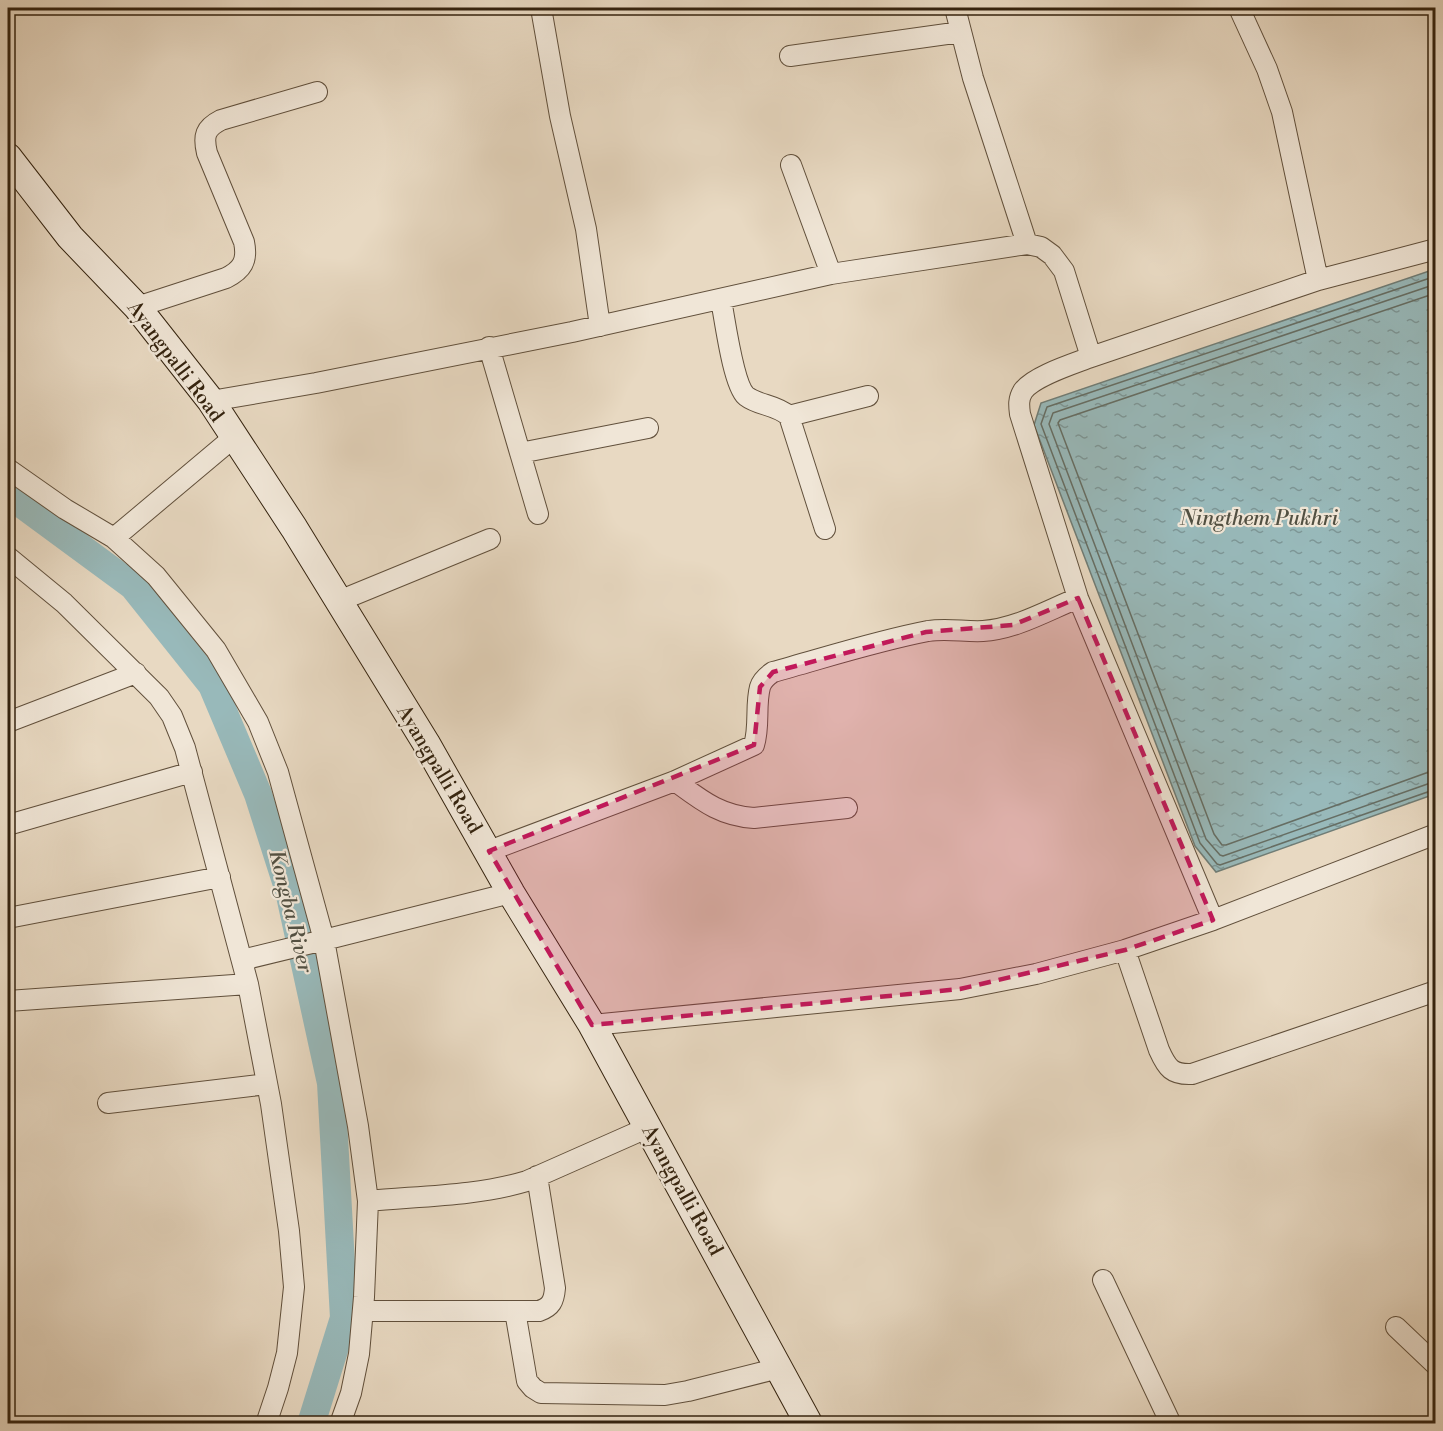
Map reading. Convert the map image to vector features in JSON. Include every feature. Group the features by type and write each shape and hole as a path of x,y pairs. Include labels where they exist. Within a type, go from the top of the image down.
{"street":[{"path":"541,8 560,116 586,229 600,326"},
{"path":"955,8 973,78 1027,244"},
{"path":"1239,8 1267,69 1282,112 1318,280"},
{"path":"790,56 961,32"},
{"path":"136,307 226,278 238,272 244,264 246,253 244,242 204,141 205,133 210,126 221,120 317,92"},
{"name":"Ayangpalli Road","path":"8,157 70,237 136,307 211,401 233,438 294,528 592,1025 809,1424"},
{"path":"791,165 831,274"},
{"path":"211,401 316,383 600,326 831,274 1027,244 1041,247 1052,255 1064,271 1091,357"},
{"path":"1213,920 1078,598 1018,403 1024,390 1037,380 1091,357 1318,280 1436,249"},
{"path":"721,300 737,381 742,391 751,399 780,408 789,416 825,529"},
{"path":"489,347 538,514"},
{"path":"789,416 868,396"},
{"path":"520,453 648,428"},
{"path":"114,538 233,438"},
{"path":"8,469 65,509 114,538 156,576 199,627 222,659 258,722 278,772 358,1126 368,1201 363,1311 356,1378 340,1424"},
{"path":"339,602 490,539"},
{"path":"8,557 64,603 159,697 172,716 185,748 220,877 250,958 248,984 267,1084 289,1231 294,1287 287,1353 266,1424"},
{"path":"489,851 675,781 754,745 757,736 760,687 764,679 773,672 879,642 941,629 982,631 1012,625 1078,598"},
{"path":"8,722 136,673"},
{"path":"8,825 192,772"},
{"path":"675,781 707,804 738,818 846,808"},
{"path":"592,1025 960,989 1036,974 1125,950 1213,920 1436,834"},
{"path":"8,918 220,877"},
{"path":"250,958 512,893"},
{"path":"1125,950 1164,1063 1177,1073 1192,1074 1436,991"},
{"path":"8,1001 248,984"},
{"path":"108,1103 267,1084"},
{"path":"368,1201 511,1186 649,1128"},
{"path":"363,1311 538,1311 548,1308 555,1296 555,1288 537,1176"},
{"path":"1103,1280 1172,1424"},
{"path":"516,1311 528,1381 532,1388 541,1393 665,1395 779,1368"},
{"path":"1396,1327 1436,1365"}],"highlighted area":[{"path":"1078,598 1213,920 1125,950 960,989 592,1025 489,851 754,745 760,687 773,672 926,632 1013,625"}],"water":[{"name":"Ningthem Pukhri","path":"1435,269 1435,794 1216,872 1195,846 1034,425 1041,403"}],"waterway":[{"name":"Kongba River","path":"8,494 133,586 212,685 258,794 289,891 331,1083 344,1318 311,1424"}]}
